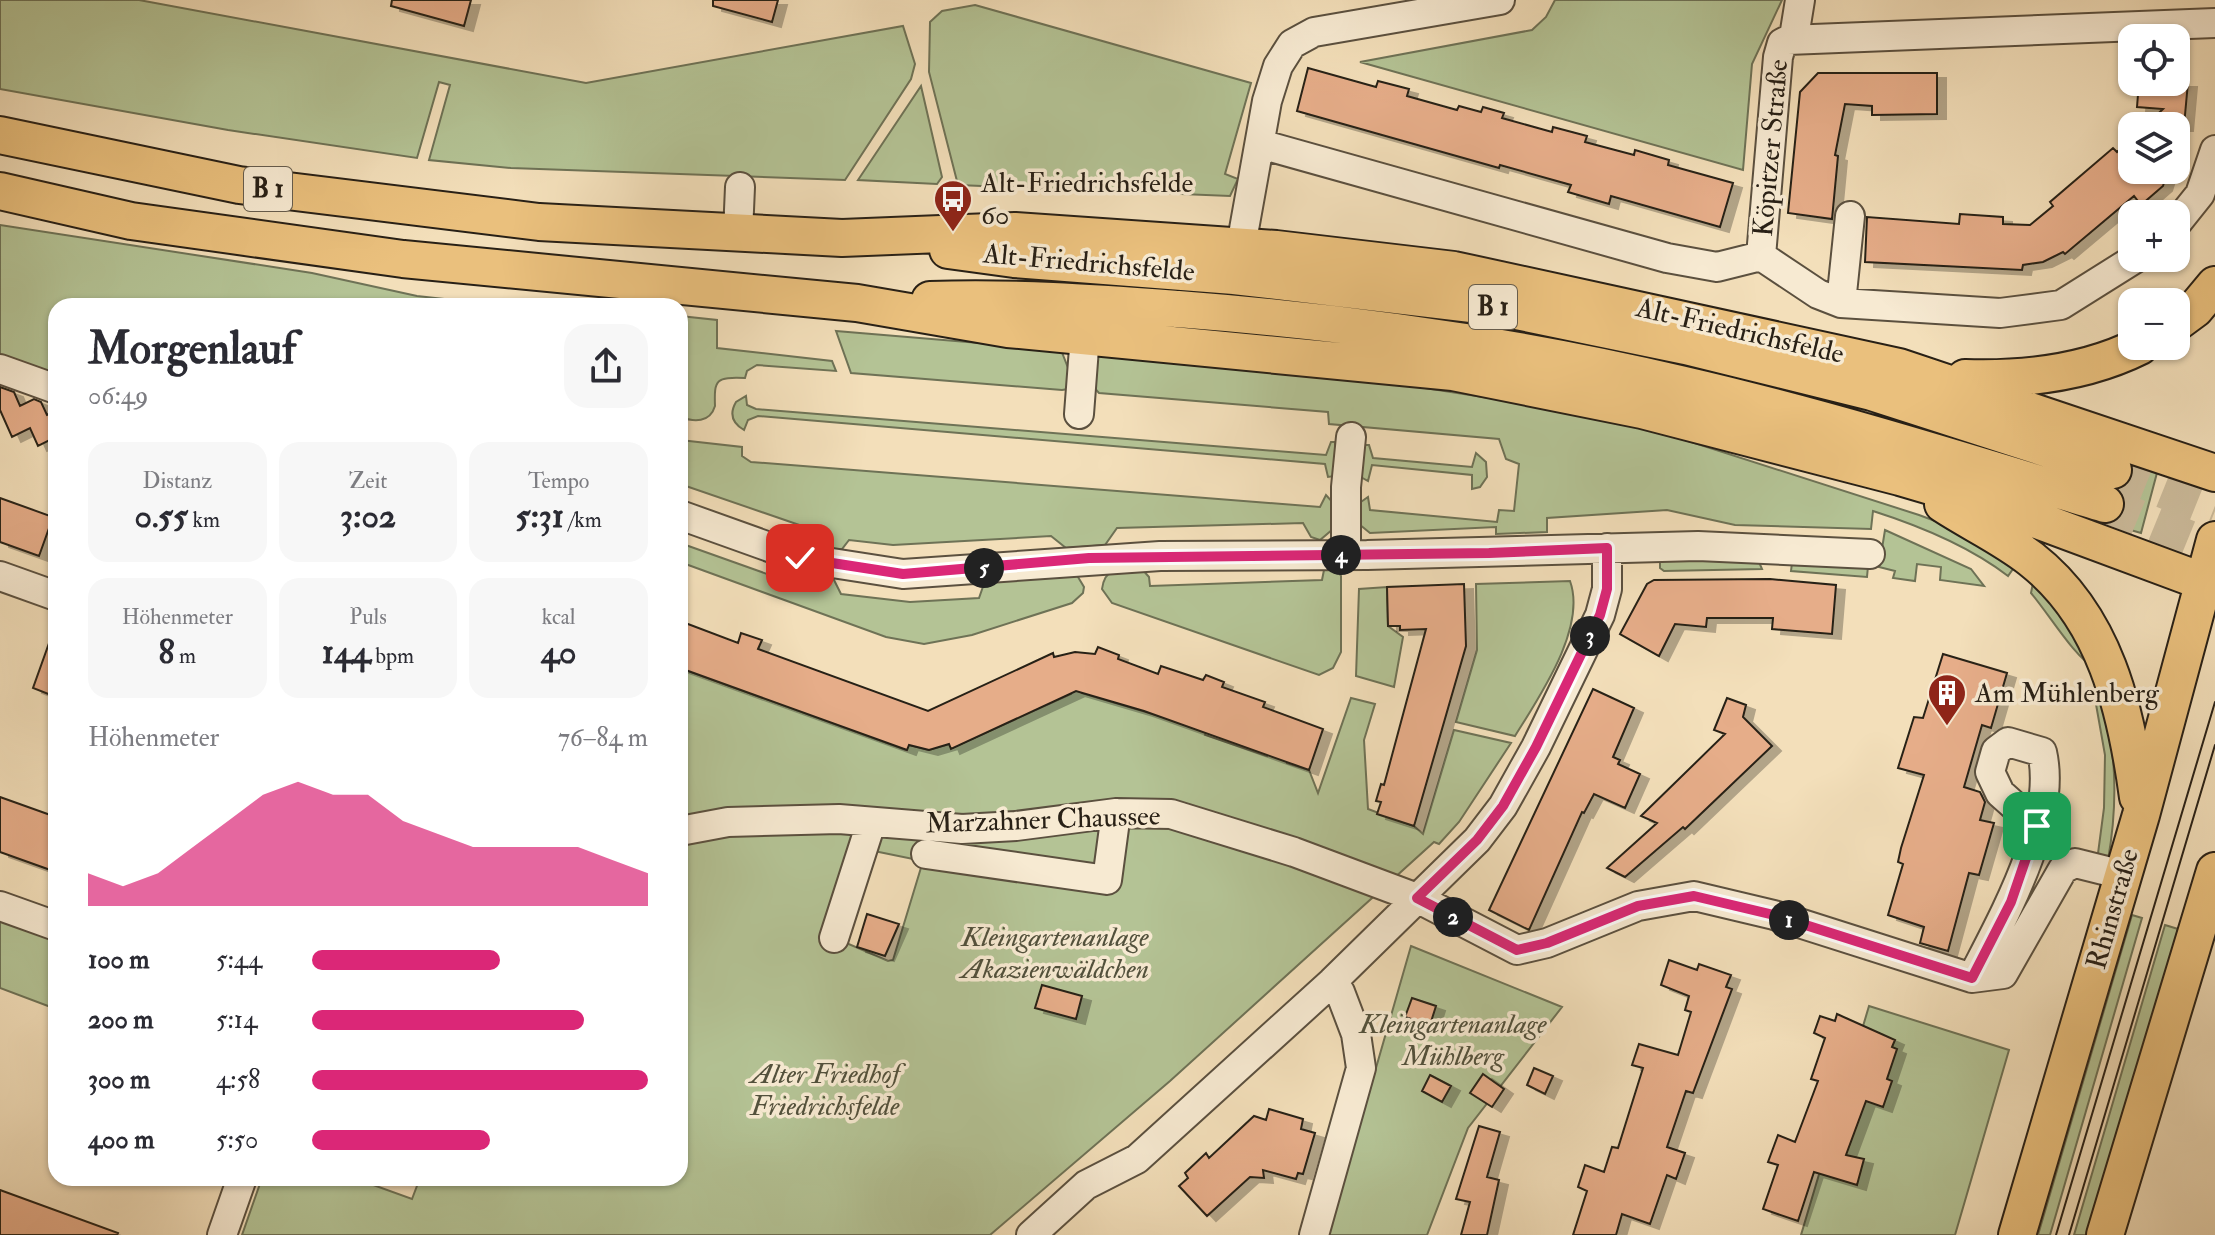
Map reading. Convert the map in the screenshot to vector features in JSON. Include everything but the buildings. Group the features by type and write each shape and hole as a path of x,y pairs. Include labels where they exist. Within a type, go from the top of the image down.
{"main road":[{"name":"B 1","path":"0,135 239,185 401,208 539,222 856,238"},
{"name":"B 1","path":"0,191 131,221 403,259 857,303"},
{"path":"0,214 131,221"},
{"name":"Alt-Friedrichsfelde","path":"856,238 1015,231 1241,246 1469,273 1808,345 1931,377 2215,473"},
{"name":"Alt-Friedrichsfelde","path":"856,238 1014,259 1234,276 1497,307 1686,346 1872,392 2109,487 1679,383 1474,343 1309,321 1014,297 857,303"},
{"path":"2190,309 2215,285"},
{"path":"857,303 1008,329 1453,372 1642,410 1900,477 2002,507 2211,581"},
{"path":"1931,377 2026,377 2071,371 2118,357"},
{"path":"1900,477 2033,561 2080,614 2111,667 2122,703 2141,815"},
{"name":"Rhinstraße","path":"2017,1235 2211,581 2215,540"},
{"path":"2105,1235 2212,886"}],"street":[{"path":"1241,246 1278,66 1292,44 1305,35 1500,0"},
{"path":"1794,37 1800,0"},
{"name":"Köpitzer Straße","path":"1761,256 1778,57 1782,43 1794,37 2215,23"},
{"name":"Alt-Friedrichsfelde","path":"1260,144 1667,258 1717,267 1761,256 1818,294 1841,303 1936,311 2032,311 2061,305 2118,269"},
{"path":"2190,207 2200,194 2215,150"},
{"path":"738,233 740,187"},
{"path":"1841,303 1850,216"},
{"path":"1079,414 1085,335"},
{"path":"0,369 48,386"},
{"path":"1346,555 1346,487 1351,437"},
{"path":"688,518 800,558 903,574 1089,558 1698,546 1870,554"},
{"path":"1031,1235 1086,1185 1137,1159 1332,982 1477,840 1503,806 1536,747 1600,615 1607,589 1607,548"},
{"path":"0,576 48,593"},
{"path":"926,854 1107,880 1116,813"},
{"name":"Marzahner Chaussee","path":"688,830 728,822 839,819 962,829 1016,826 1116,813 1171,814 1206,823 1417,898"},
{"path":"834,938 871,823"},
{"path":"1972,978 2011,902 2037,826"},
{"path":"1417,898 1517,950 1547,943 1638,906 1694,896 1774,915 1972,978 2003,974 2063,869 2075,863 2123,875"},
{"path":"0,906 48,923"},
{"path":"1314,1235 1361,1068 1356,1034 1340,992 1332,982"},
{"path":"222,1235 239,1186"}],"green space":[{"path":"0,0 139,0 586,83 903,26 915,64 911,79 845,180 511,168 429,160 450,85 439,82 417,158 228,130 0,89"},
{"path":"1555,0 1782,0 1752,64 1743,170 1360,62 1532,30 1546,17"},
{"path":"975,5 1251,83 1225,174 1238,179 1230,196 958,185 929,72 930,22 942,11"},
{"path":"921,86 942,177 937,184 858,180"},
{"path":"0,225 312,273 435,298 48,298 48,376 0,359"},
{"path":"688,317 717,320 717,348 832,361 836,371 757,365 747,371 745,378 722,379 716,385 713,412 705,418 688,419"},
{"path":"836,331 1061,350 1072,378 1068,389 1062,390 851,373"},
{"path":"1100,352 1316,371 1592,414 1657,431 1919,515 1946,525 2015,566 2008,576 1944,538 1873,511 1871,529 1735,525 1667,510 1547,518 1547,532 1496,534 1496,527 1370,533 1354,520 1358,504 1368,497 1370,510 1497,522 1499,510 1514,511 1519,464 1506,459 1499,439 1329,424 1328,412 1099,393 1090,383 1095,357"},
{"path":"746,396 747,405 756,409 1326,455 1331,442 1335,442 1335,476 1328,477 1325,464 758,416 748,420 744,430 734,421 732,414 736,402"},
{"path":"688,441 742,447 742,456 751,462 1320,507 1326,495 1336,506 1333,529 1320,540 1311,537 1303,523 1117,528 1105,545 1066,548 1051,536 893,545 849,540 842,549 832,551 812,542 811,529 688,487"},
{"path":"1369,445 1373,458 1472,467 1476,453 1486,462 1487,477 1480,487 1472,489 1472,475 1372,465 1368,481 1359,476 1362,447"},
{"path":"2118,452 2158,469 2141,533 2099,521 2117,505 2126,490 2126,474"},
{"path":"1885,530 1971,569 1984,586 1940,580 1941,567 1917,564 1915,581 1893,578 1895,571 1879,567"},
{"path":"688,546 798,585 808,587 816,573 831,574 841,594 910,602 979,598 985,581 1075,572 1084,587 1083,593 1072,603 972,635 924,644 886,637 688,565"},
{"path":"1660,559 1759,562 1762,569 1664,571 1660,568"},
{"path":"1792,563 1868,566 1867,577 1791,571"},
{"path":"1325,565 1337,569 1341,576 1341,652 1333,668 1319,675 1112,603 1102,589 1107,576 1121,569 1142,569 1149,577 1150,586 1322,580"},
{"path":"1570,581 1574,600 1566,640 1558,662 1515,736 1456,722 1477,650 1476,584"},
{"path":"2033,583 2060,611 2095,668 2071,645 2031,593"},
{"path":"1387,587 1388,626 1403,637 1394,687 1356,676 1359,589"},
{"path":"688,671 906,750 909,745 929,750 949,744 952,748 1071,694 1070,690 1076,687 1082,693 1207,730 1205,735 1267,756 1269,752 1288,758 1287,763 1309,770 1318,793 1351,698 1375,704 1364,740 1368,809 1414,826 1423,834 1454,730 1511,743 1459,822 1439,844 1434,842 1170,1081 990,1235 242,1235 259,1186 376,1186 412,1199 417,1186 688,1186","holes":["874,851 923,861 893,960 888,961 830,936"]},
{"path":"2102,689 2113,754 2114,816 2108,860 2097,861 2104,808 2105,755 2094,693"},
{"path":"2132,915 2142,918 2050,1235 2038,1235"},
{"path":"0,917 48,934 48,1006 0,988"},
{"path":"2165,925 2178,929 2093,1235 2074,1235"},
{"name":"Kleingartenanlage Mühlberg","path":"1411,946 1562,1007 1468,1128 1427,1235 1328,1235"},
{"path":"1869,1006 2009,1050 1955,1235 1801,1235"}],"tunnel":[{"path":"2113,470 2215,511"},
{"path":"2105,504 2215,549"}],"tram line":[{"path":"2056,1235 2215,702"},
{"path":"2069,1235 2215,745"}],"place":[{"name":"Alt-Friedrichsfelde 60","path":"953,233"},
{"name":"Am Mühlenberg","path":"1947,727"}],"route":[{"path":"800,558 903,574 1089,558 1489,553 1607,548 1607,589 1600,615 1536,747 1503,806 1477,840 1417,898 1517,950 1529,950 1638,906 1694,896 1774,915 1972,978 2011,902 2037,826"}],"park label":[{"name":"Kleingartenanlage Akazienwäldchen","path":"1055,953"},
{"name":"Alter Friedhof Friedrichsfelde","path":"825,1090"}]}
